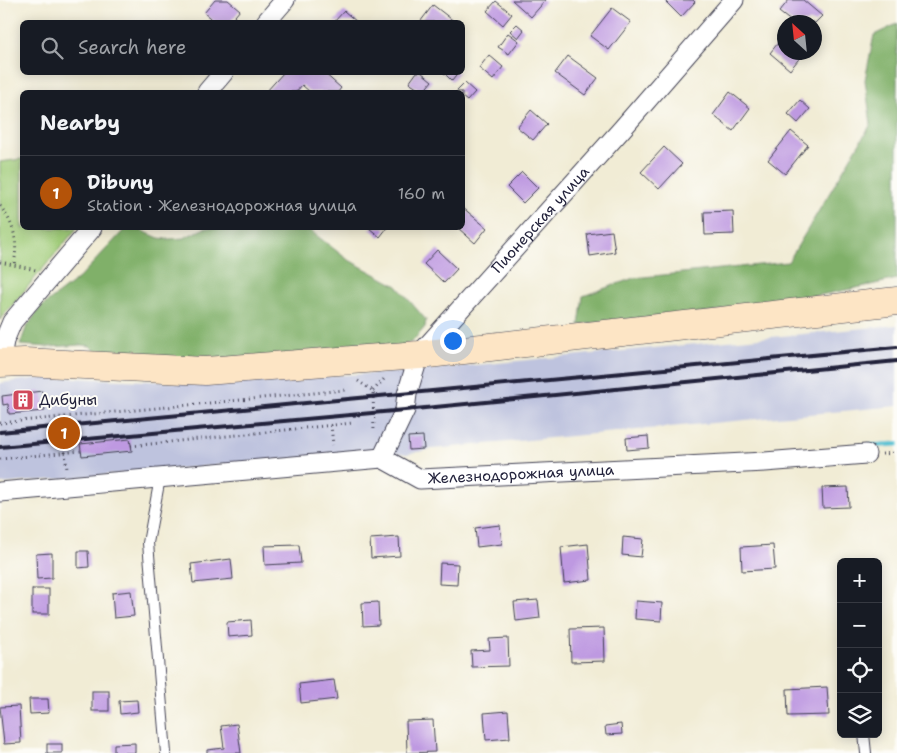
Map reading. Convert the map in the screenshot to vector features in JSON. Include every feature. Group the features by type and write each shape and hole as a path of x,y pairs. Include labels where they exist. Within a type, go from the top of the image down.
{"street":[{"path":"268,20 285,0"},
{"name":"Пионерская улица","path":"382,458 406,410 407,394 419,355 622,129 734,0"},
{"path":"209,90 221,75"},
{"path":"90,230 12,322 4,340 0,363 24,362 204,371 419,355 897,301"},
{"name":"Железнодорожная улица","path":"382,458 420,479 868,457"},
{"path":"0,492 382,458"}],"lane":[{"path":"160,478 148,543 166,753"},
{"path":"864,738 866,753"}],"path":[{"path":"0,206 9,218 16,233 17,249 14,265"},
{"path":"0,262 53,274"},
{"path":"351,377 373,391 374,436"},
{"path":"0,423 345,390"},
{"path":"131,446 353,423"},
{"path":"331,426 333,448 342,447"},
{"path":"0,459 81,451"},
{"path":"65,452 67,474"}],"shaded area":[{"path":"897,325 897,406 432,449 408,454 372,452 0,484 0,383 48,377 197,383 403,372"}],"green space":[{"path":"897,24 897,279 824,294 750,306 701,313 579,325 583,296 634,278 788,262 871,124 865,80 874,35"},
{"path":"20,159 20,230 75,230 0,320 0,162"},
{"path":"124,230 140,230 159,238 168,239 183,238 201,230 310,230 347,259 397,286 426,320 425,327 413,341 391,353 298,362 101,357 90,346 49,347 20,345 26,328 40,308 79,278"}],"building":[{"path":"215,0 228,0 240,10 232,20 213,20 204,13"},
{"path":"512,0 546,0 531,17"},
{"path":"664,0 693,0 695,2 681,17"},
{"path":"789,0 803,0 821,15 783,15 779,12"},
{"path":"496,1 512,14 503,25 487,11"},
{"path":"433,5 452,20 422,20"},
{"path":"612,8 631,22 609,50 590,36"},
{"path":"344,11 355,20 336,20"},
{"path":"517,24 524,30 518,38 510,31"},
{"path":"508,33 519,41 509,54 498,47"},
{"path":"777,44 777,59 770,53"},
{"path":"489,55 503,67 493,80 479,68"},
{"path":"568,56 598,78 585,95 555,73"},
{"path":"778,60 798,60 790,70"},
{"path":"281,75 326,75 341,88 340,90 308,90 302,85 298,90 268,90"},
{"path":"415,75 425,75 432,81 425,90 420,90 409,83"},
{"path":"446,75 457,75 452,81"},
{"path":"465,83 475,92 467,101 465,99 465,90 458,90"},
{"path":"730,92 750,108 733,131 713,115"},
{"path":"800,100 810,109 798,123 788,114"},
{"path":"531,110 547,124 533,140 517,127"},
{"path":"791,131 808,145 785,174 768,160"},
{"path":"664,147 682,164 659,189 641,172"},
{"path":"522,172 538,188 523,203 507,187"},
{"path":"465,210 487,228 475,243 460,230 465,230"},
{"path":"733,211 734,234 705,235 704,212"},
{"path":"371,230 385,230 380,237"},
{"path":"612,231 615,252 590,256 587,234"},
{"path":"437,250 457,269 444,283 424,264"},
{"name":"Дибуны","path":"42,391 45,411 9,414 8,404 3,405 2,396"},
{"path":"423,436 424,449 409,450 408,437"},
{"path":"648,436 649,448 627,450 626,438"},
{"path":"130,439 132,451 82,456 80,444"},
{"path":"848,487 849,507 823,508 822,488"},
{"path":"500,525 502,544 477,547 475,528"},
{"path":"399,537 400,556 371,558 370,539"},
{"path":"623,537 643,539 641,557 622,555"},
{"path":"588,544 591,580 564,583 561,547"},
{"path":"299,545 301,563 265,565 264,546"},
{"path":"773,545 775,569 742,571 741,547"},
{"path":"78,551 88,551 89,567 78,568"},
{"path":"52,553 52,578 37,579 36,554"},
{"path":"231,559 233,579 193,583 191,564"},
{"path":"440,563 458,564 457,585 439,584"},
{"path":"32,589 49,589 49,614 32,614"},
{"path":"131,591 134,616 114,618 112,593"},
{"path":"538,600 540,618 516,621 514,602"},
{"path":"636,601 662,603 661,621 635,619"},
{"path":"378,602 379,625 363,626 362,603"},
{"path":"251,620 252,635 228,637 227,622"},
{"path":"604,628 605,661 571,662 570,629"},
{"path":"508,638 509,666 472,667 471,651 490,650 489,639"},
{"path":"334,680 337,699 301,703 299,684"},
{"path":"827,687 829,715 788,716 787,689"},
{"path":"92,691 109,691 109,711 92,711"},
{"path":"29,699 48,699 49,713 30,714"},
{"path":"137,700 138,712 120,714 119,701"},
{"path":"19,706 21,743 4,744 0,707"},
{"path":"508,711 510,738 486,740 484,713"},
{"path":"433,720 435,752 407,753 406,721"},
{"path":"237,724 241,753 207,753 207,750 224,748 221,726"},
{"path":"621,724 622,734 606,735 605,726"},
{"path":"135,743 135,753 114,753 114,744"},
{"path":"47,744 62,744 62,753 47,753"}],"waterway":[{"path":"869,446 897,444"}],"railway":[{"path":"0,432 897,347"},
{"path":"0,447 405,410 897,361"}],"place":[{"name":"Дибуны","path":"23,400"},
{"name":"Dibuny","path":"64,433"}]}
